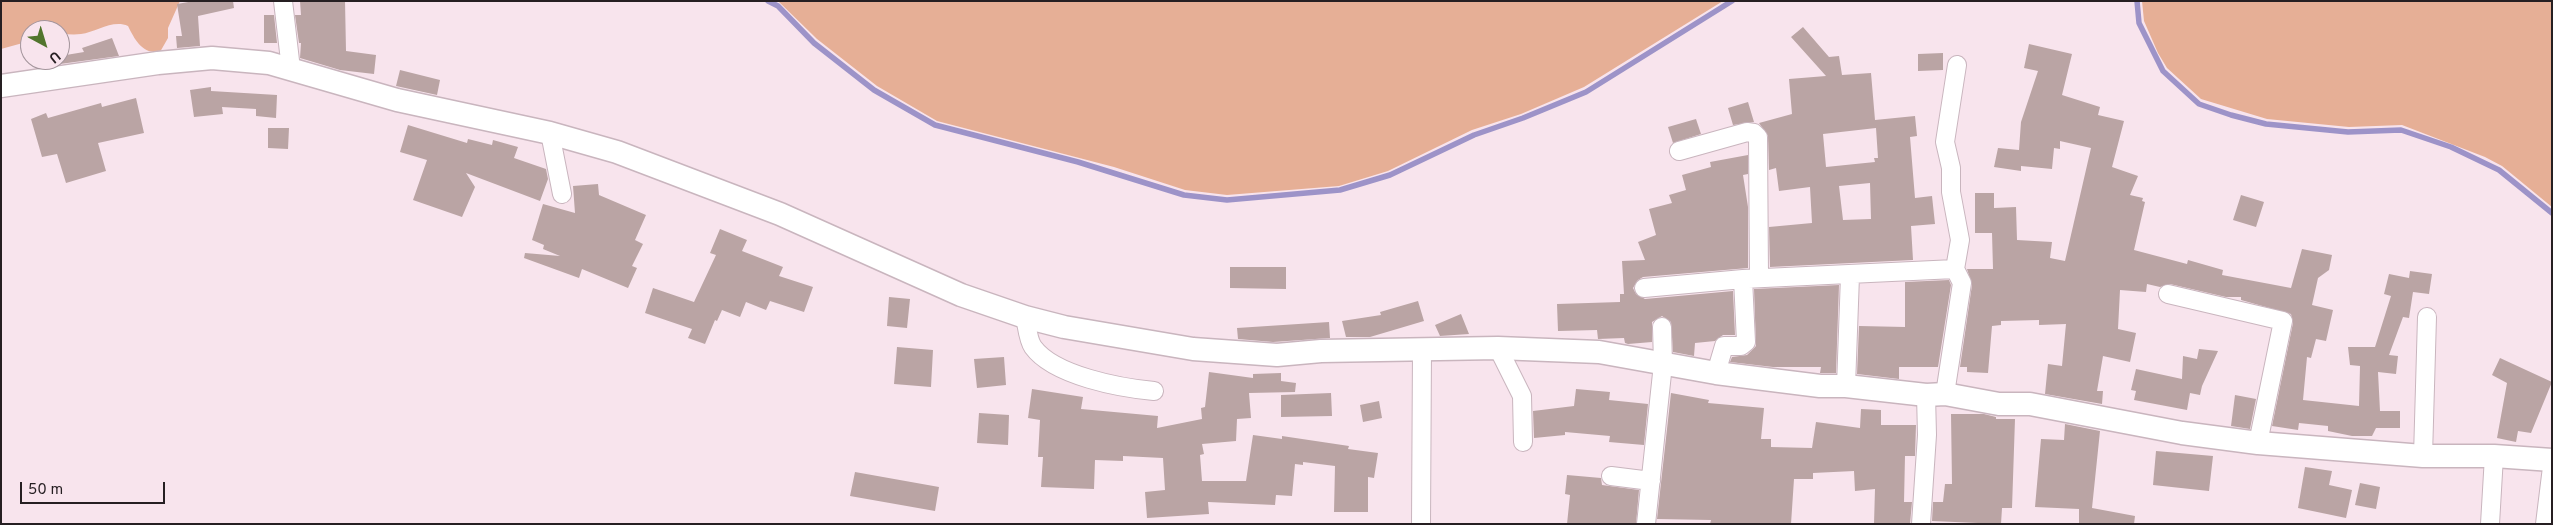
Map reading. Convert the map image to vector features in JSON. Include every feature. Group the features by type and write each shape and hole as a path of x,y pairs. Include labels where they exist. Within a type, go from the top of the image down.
{"street":[{"path":"283,1 291,69"},
{"path":"1,86 158,63 212,58 262,62 397,100 550,133 617,152 780,214 960,295 1026,318 1064,327 1236,354 1277,355 1320,351 1498,348 1599,352 1716,373 1820,386 1846,386 1999,404 2030,404 2182,433 2258,443 2423,456 2494,456 2552,460"},
{"path":"1921,524 1927,435 1962,288 1960,278 1955,270 1960,240 1951,192 1951,168 1945,142 1957,65"},
{"path":"1679,151 1747,132 1754,133 1758,137 1746,342 1741,346 1724,346 1716,373"},
{"path":"550,133 562,194"},
{"path":"1644,288 1751,278 1850,276 1955,270"},
{"path":"1846,386 1850,276"},
{"path":"2168,294 2283,321 2258,443"},
{"path":"2423,456 2427,317"},
{"path":"1026,318 1031,346 1045,358 1064,369 1103,384 1154,391"},
{"path":"1646,524 1663,364 1662,327"},
{"path":"1498,348 1522,396 1523,442"},
{"path":"1420,524 1422,350"},
{"path":"2490,524 2494,456"},
{"path":"2545,524 2552,467"},
{"path":"1611,476 1651,482"}],"shaded area":[{"path":"1,1 180,1 168,28 168,38 160,52 148,51 140,45 128,26 116,24 87,33 70,34 70,20 20,20 20,44 1,49"},
{"path":"778,1 1723,1 1584,87 1521,114 1472,130 1388,171 1339,186 1227,195 1185,190 1114,167 937,121 877,86 817,39"},
{"path":"2142,1 2552,1 2552,207 2502,166 2485,157 2402,125 2349,127 2267,119 2201,99 2167,68 2144,21"}],"building":[{"path":"194,1 233,1 234,8 198,16 200,46 177,48 176,36 182,36 177,4"},
{"path":"300,1 345,1 346,51 376,55 374,74 340,70 300,58 301,43 299,43 295,15 301,15"},
{"path":"264,15 274,15 277,43 264,43"},
{"path":"1803,27 1829,57 1839,56 1842,75 1871,73 1875,120 1915,116 1917,136 1910,137 1915,198 1932,196 1935,224 1911,226 1913,260 1770,267 1769,227 1812,223 1810,187 1779,191 1776,168 1769,170 1768,136 1759,123 1792,114 1789,79 1826,76 1791,37","holes":["1876,128 1878,158 1874,158 1875,162 1826,167 1823,134","1870,183 1871,219 1843,220 1839,186"]},
{"path":"112,38 119,56 70,63 70,54 84,52 82,48"},
{"path":"2029,44 2072,54 2062,95 2100,107 2098,115 2124,121 2112,167 2138,176 2130,195 2143,198 2142,201 2145,202 2134,250 2187,264 2188,260 2223,270 2222,275 2291,288 2302,249 2332,255 2329,270 2318,278 2312,305 2333,310 2326,341 2316,339 2311,358 2307,357 2303,400 2359,406 2360,366 2350,365 2348,347 2375,347 2391,296 2384,294 2389,274 2409,278 2410,271 2432,274 2429,294 2413,292 2409,318 2403,317 2389,355 2398,356 2396,374 2378,372 2380,411 2400,411 2400,428 2376,428 2372,436 2352,436 2328,431 2328,426 2299,423 2298,430 2272,426 2293,323 2291,314 2241,300 2241,297 2226,297 2170,284 2160,287 2147,284 2146,292 2120,290 2118,329 2136,333 2130,362 2103,356 2097,391 2103,391 2102,404 2045,394 2048,364 2062,366 2066,324 2039,325 2039,320 2001,321 2001,325 1992,326 1988,373 1967,372 1967,367 1960,367 1972,285 1967,269 1993,269 1992,233 1975,233 1975,193 1994,193 1994,208 2016,207 2017,240 2052,242 2050,258 2065,261 2091,148 2060,141 2060,149 2054,148 2052,169 2021,166 2021,171 1994,167 1998,148 2019,150 2021,122 2038,71 2024,68"},
{"path":"1943,53 1943,70 1918,71 1918,54"},
{"path":"400,70 440,80 437,95 396,86"},
{"path":"211,87 211,91 277,95 276,118 256,116 256,109 222,107 223,114 194,117 190,90"},
{"path":"136,98 144,133 98,143 106,171 66,183 57,154 42,157 31,119 46,113 48,118 101,103 102,107"},
{"path":"1748,102 1754,122 1733,125 1728,108"},
{"path":"1696,119 1701,134 1673,143 1668,127"},
{"path":"408,125 467,143 468,139 492,145 493,140 518,147 514,158 546,169 548,179 540,201 466,173 475,187 462,217 413,200 427,160 400,152"},
{"path":"268,128 289,128 288,149 268,148"},
{"path":"1748,155 1748,174 1743,175 1748,207 1748,268 1643,277 1638,280 1633,288 1636,294 1645,299 1733,291 1735,335 1723,335 1715,341 1695,343 1694,356 1673,352 1671,322 1662,316 1652,322 1652,342 1628,344 1625,343 1624,338 1598,339 1597,330 1558,331 1557,304 1620,302 1620,294 1624,294 1622,261 1645,260 1638,242 1656,235 1649,209 1672,203 1669,195 1686,190 1682,175 1711,167 1710,162"},
{"path":"598,184 599,195 646,215 635,240 643,244 632,266 637,268 628,288 582,269 579,278 524,258 525,253 560,256 543,249 544,245 532,240 543,204 575,213 573,186"},
{"path":"2241,195 2264,202 2256,227 2233,220"},
{"path":"720,229 747,240 742,251 783,267 779,276 813,287 804,312 770,301 766,310 746,302 740,317 722,310 717,321 715,320 705,344 688,338 692,329 645,313 653,288 694,302 716,255 710,253"},
{"path":"1230,267 1286,267 1286,289 1230,288"},
{"path":"1949,280 1951,285 1938,367 1899,367 1899,379 1857,374 1859,326 1905,327 1905,282"},
{"path":"1839,285 1836,373 1820,373 1821,367 1773,367 1730,362 1732,357 1747,355 1756,346 1754,289"},
{"path":"889,297 910,299 907,328 887,326"},
{"path":"1418,301 1424,321 1370,337 1346,337 1342,321 1381,315 1380,312"},
{"path":"1461,314 1469,334 1440,336 1435,325"},
{"path":"1329,322 1330,338 1273,342 1238,339 1237,328"},
{"path":"897,347 933,350 931,387 894,384"},
{"path":"2199,349 2218,351 2202,386 2200,395 2190,393 2187,410 2134,400 2136,391 2131,390 2136,369 2182,379 2183,356 2197,359"},
{"path":"1004,357 1006,385 977,388 974,359"},
{"path":"2500,358 2552,382 2531,433 2518,431 2516,442 2497,438 2507,383 2492,375"},
{"path":"1209,372 1253,378 1253,374 1281,373 1281,381 1296,383 1295,392 1249,393 1251,418 1237,419 1236,441 1202,444 1204,454 1200,455 1202,481 1246,481 1253,435 1282,439 1282,436 1349,446 1348,449 1378,453 1374,478 1368,477 1368,512 1334,512 1335,466 1303,462 1303,465 1295,464 1292,496 1276,495 1275,505 1208,502 1209,514 1147,518 1145,492 1165,490 1163,458 1123,456 1123,461 1095,460 1094,489 1041,487 1043,457 1038,457 1040,420 1028,418 1032,389 1083,397 1081,409 1158,416 1157,428 1202,419 1201,408 1205,407"},
{"path":"1576,389 1610,392 1609,400 1648,404 1644,445 1609,442 1610,436 1565,432 1565,435 1534,438 1533,411 1574,406"},
{"path":"1331,393 1332,416 1281,417 1281,395"},
{"path":"1671,393 1709,400 1708,403 1764,408 1761,439 1771,439 1771,447 1812,448 1816,422 1860,428 1861,409 1881,410 1881,425 1916,425 1915,456 1905,456 1904,502 1912,502 1910,524 1874,524 1875,489 1855,491 1854,471 1813,473 1813,479 1794,479 1791,524 1710,524 1711,520 1657,519"},
{"path":"2235,395 2256,399 2250,429 2231,426"},
{"path":"1379,401 1382,418 1363,422 1360,405"},
{"path":"979,413 1009,415 1008,445 977,443"},
{"path":"1951,414 1984,414 1996,417 1996,419 2015,419 2012,508 2002,508 2001,524 1932,521 1933,502 1943,502 1945,484 1952,484"},
{"path":"2065,424 2100,431 2092,508 2135,516 2134,524 2079,524 2079,509 2035,507 2041,439 2064,440"},
{"path":"2156,451 2213,456 2209,491 2153,485"},
{"path":"2305,467 2332,471 2329,485 2352,490 2346,518 2298,508"},
{"path":"855,472 939,487 935,511 850,496"},
{"path":"1567,475 1601,478 1602,485 1639,490 1636,524 1567,524 1570,495 1565,494"},
{"path":"2360,483 2380,487 2376,509 2355,505"}],"waterway":[{"path":"768,1 778,6 814,43 874,90 935,125 1078,162 1184,195 1227,200 1340,190 1390,175 1474,135 1523,118 1586,92 1732,1"},
{"path":"2137,1 2139,23 2163,71 2199,104 2266,124 2348,132 2401,130 2451,147 2499,170 2552,213"}]}
